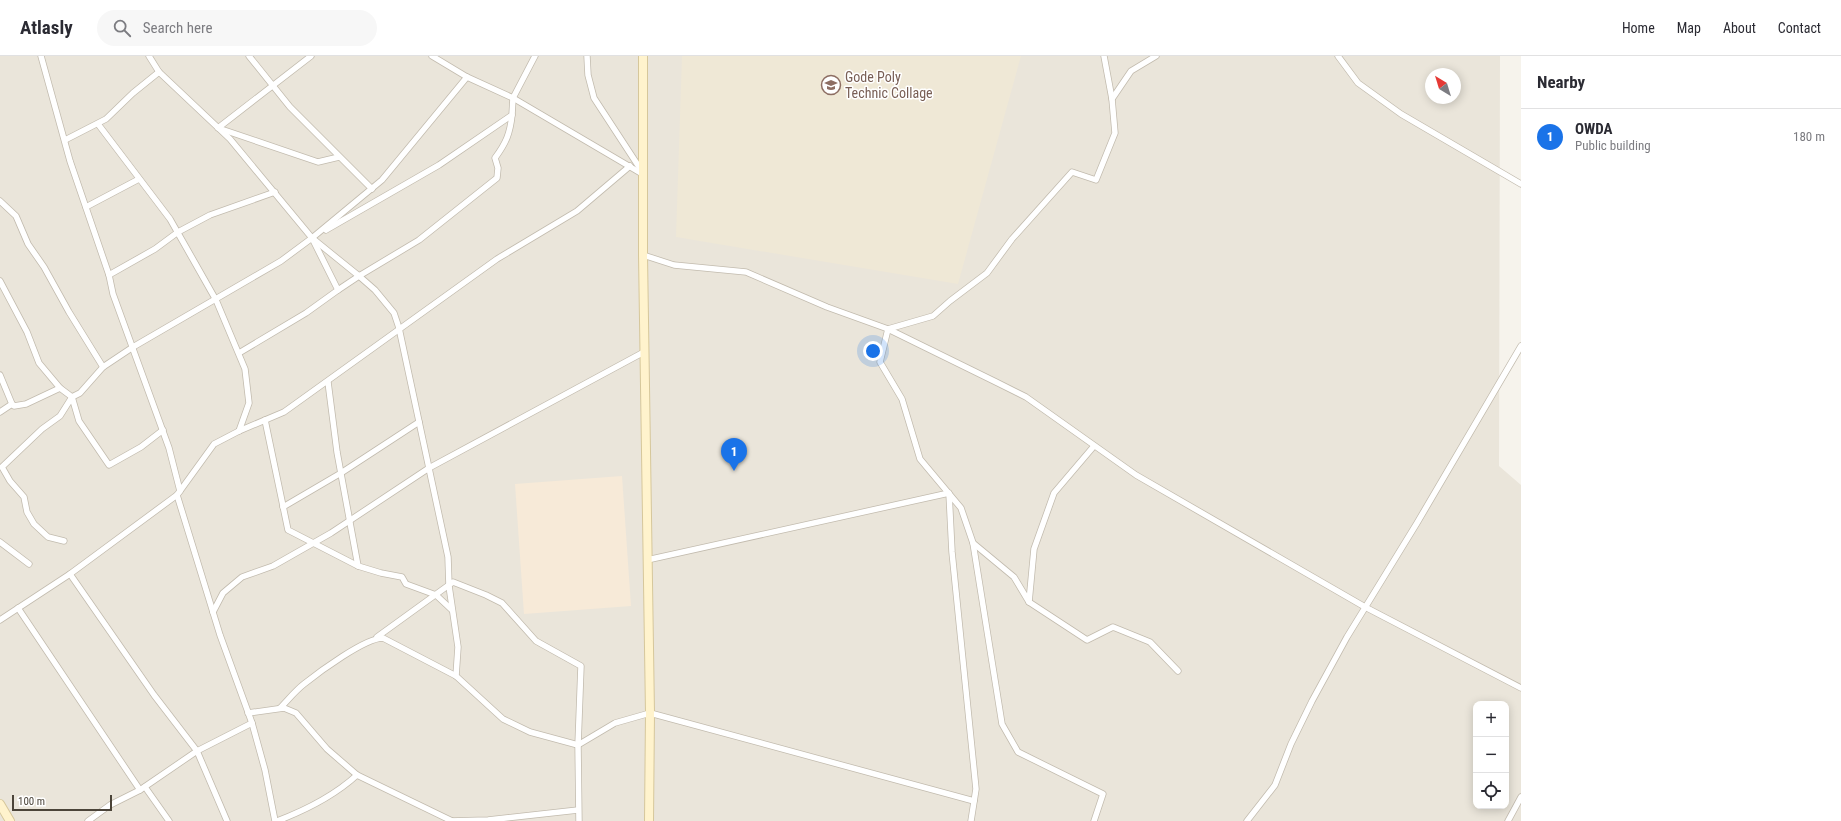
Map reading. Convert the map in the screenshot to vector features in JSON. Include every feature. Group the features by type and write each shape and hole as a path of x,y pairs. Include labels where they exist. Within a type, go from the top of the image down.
{"street":[{"path":"41,56 65,140 109,274 113,294 169,448 179,493 214,612 252,723 265,770 276,821 302,811 344,787 357,775"},
{"path":"149,56 159,72 230,139 312,238 375,290 394,314 399,328 448,558 448,586 458,647 456,676"},
{"path":"218,128 312,56"},
{"path":"432,56 467,77 513,98 644,175"},
{"path":"239,353 306,313 359,276 419,240 497,178 498,168 494,158 510,133 513,98 535,56"},
{"path":"588,56 588,74 594,98 644,175"},
{"path":"643,56 644,352 650,713 649,821"},
{"path":"888,329 934,316 950,301 987,273 1012,238 1072,172 1096,180 1115,133 1112,99 1104,56"},
{"path":"1112,99 1131,71 1156,56"},
{"path":"1338,56 1358,83 1401,114 1521,184"},
{"path":"253,57 290,107 372,189"},
{"path":"65,140 106,119 133,93 159,72"},
{"path":"64,540 48,537 34,524 28,512 24,497 10,481 2,467 42,429 60,416 72,397 80,393 103,367 282,261 372,189 382,180 467,77"},
{"path":"312,238 438,165 512,115"},
{"path":"98,124 170,219 216,300 245,369 249,403 239,431"},
{"path":"218,128 318,162 339,157"},
{"path":"0,620 70,574 179,493 214,444 239,431 284,412 328,382 399,328 448,296 497,259 577,212 630,166"},
{"path":"86,207 139,179"},
{"path":"109,274 155,249 178,232 210,215 275,192"},
{"path":"0,201 16,216 28,244 44,266 69,312 103,367"},
{"path":"312,238 338,290"},
{"path":"643,255 674,265 746,272 827,307 888,329 1026,397 1136,475 1365,607 1521,688"},
{"path":"0,281 27,332 39,363 60,388 72,397 79,421 109,465 141,447 163,430"},
{"path":"888,329 880,362 902,399 920,459 961,508 973,543 1002,724 1018,752 1103,794 1094,821"},
{"path":"1247,821 1275,785 1291,744 1312,701 1365,607 1425,510 1521,346"},
{"path":"214,612 223,593 242,577 274,566 314,543 429,468 644,352"},
{"path":"0,375 12,404"},
{"path":"328,382 341,473 358,566"},
{"path":"0,412 12,404 14,406 26,404 60,388"},
{"path":"265,420 288,530 358,566 381,573 402,577 406,584 436,595 452,610"},
{"path":"283,507 341,473 419,422"},
{"path":"1029,602 1034,549 1054,493 1094,446"},
{"path":"647,560 949,493"},
{"path":"949,493 953,560 976,789 971,821"},
{"path":"0,542 28,564"},
{"path":"973,543 1014,577 1029,602 1087,640 1113,627 1150,642 1178,671"},
{"path":"70,574 154,694 197,751 227,821"},
{"path":"280,708 304,685 346,654 377,638 453,582 486,595 502,604 536,641 581,666 578,745 579,821"},
{"path":"18,608 143,788 168,821"},
{"path":"377,638 383,638 398,644 456,676 503,719 530,732 578,745 614,723 650,713 974,801"},
{"path":"248,714 280,708 296,712 327,749 357,775 450,821 488,820 578,810"},
{"path":"88,821 110,805 143,788 197,751 252,723"},
{"path":"1508,821 1521,797"},
{"path":"0,804 10,821"}],"shaded area":[{"path":"0,56 1500,56 1499,466 1521,485 1521,821 0,821"},
{"path":"682,56 1021,56 958,284 676,237"},
{"path":"622,476 631,606 524,614 515,484"}],"place":[{"name":"Gode Poly Technic Collage","path":"831,85"},
{"name":"OWDA","path":"734,471"}]}
